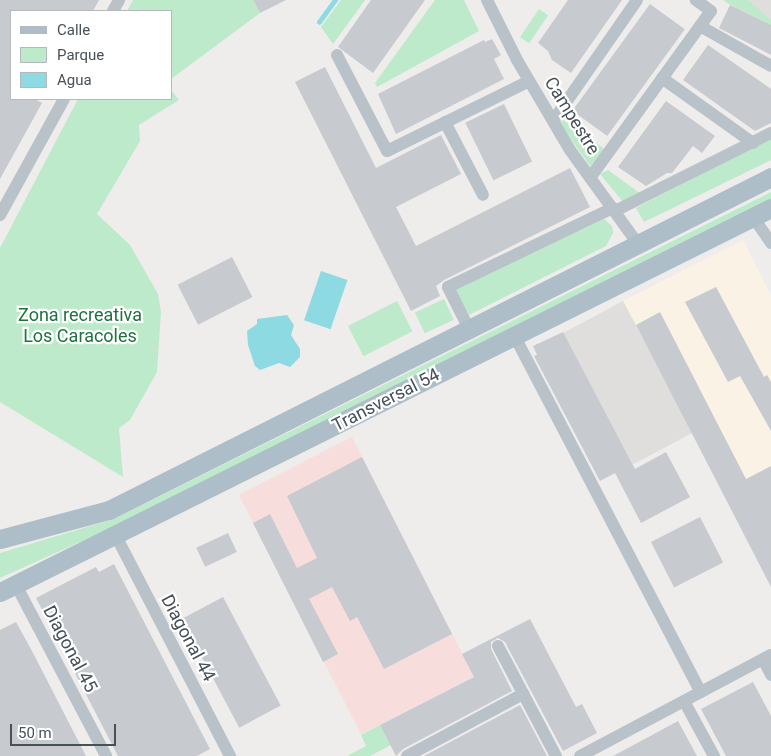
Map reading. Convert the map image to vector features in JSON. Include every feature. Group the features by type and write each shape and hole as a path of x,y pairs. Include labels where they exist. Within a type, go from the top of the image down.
{"main road":[{"name":"Transversal 54","path":"0,538 109,510 771,177"},
{"name":"Transversal 54","path":"8,589 771,208"}],"street":[{"name":"Campestre","path":"487,0 529,81 553,121 590,178 638,244"},
{"path":"553,121 637,0"},
{"path":"590,178 711,11 696,0"},
{"path":"700,26 771,66"},
{"path":"337,55 387,151 529,81"},
{"path":"662,78 753,143"},
{"path":"0,216 63,100"},
{"path":"445,122 483,195"},
{"path":"469,329 448,287 614,210 771,133"},
{"path":"753,216 771,243"},
{"path":"514,335 701,692"},
{"name":"Diagonal 44","path":"116,536 229,756"},
{"name":"Diagonal 45","path":"8,589 106,756"},
{"path":"498,646 556,756"},
{"path":"580,756 767,657 771,675"},
{"path":"407,756 523,694"},
{"path":"684,701 714,756"}],"shaded area":[{"path":"723,0 771,0 771,25 730,5"},
{"path":"743,240 771,295 771,587 623,301"},
{"path":"623,301 693,433 633,464 563,333"},
{"path":"352,437 474,677 361,734 239,495"}],"green space":[{"path":"133,0 253,0 260,13 172,78 172,10 128,10"},
{"path":"341,0 365,0 333,44 321,27"},
{"path":"435,0 464,0 479,31 377,87 375,83"},
{"path":"723,0 748,0 771,20 771,25"},
{"path":"539,9 548,15 529,43 520,37"},
{"name":"Zona recreativa Los Caracoles","path":"172,91 179,100 139,125 140,141 97,214 130,245 158,294 161,312 157,372 130,420 119,428 123,477 0,402 0,248 77,100 172,100"},
{"path":"562,119 606,150 592,169 559,122"},
{"path":"771,138 771,160 644,222 636,208"},
{"path":"608,170 641,194 623,202 600,174"},
{"path":"771,192 771,199 120,524 0,578 0,553 114,519"},
{"path":"604,219 612,226 613,233 606,246 469,315 455,290"},
{"path":"444,299 454,320 425,333 415,313"},
{"path":"397,301 412,331 363,356 348,326"},
{"path":"380,725 391,745 370,756 347,756 366,746 361,735"}],"water":[{"path":"321,271 347,280 331,329 304,320"},
{"path":"287,315 294,325 291,335 300,349 300,357 290,367 279,363 260,370 255,366 248,345 247,331 257,324 257,319"}],"building":[{"path":"0,0 99,0 94,10 10,10 10,100 37,100 42,103 0,179"},
{"path":"253,0 286,0 260,13"},
{"path":"371,0 425,0 373,73 338,47"},
{"path":"568,0 622,0 571,73 552,60 548,51 538,43"},
{"path":"650,4 685,29 607,136 572,111"},
{"path":"730,5 771,25 771,55 719,28"},
{"path":"492,39 501,55 494,59 504,79 396,134 378,94 484,40 485,42"},
{"path":"708,45 771,89 771,123 755,131 683,80"},
{"path":"325,67 376,168 441,135 461,174 396,207 416,246 570,168 590,207 444,280 436,286 440,296 411,311 295,82"},
{"path":"666,101 715,136 702,153 693,146 672,173 667,173 646,186 618,167"},
{"path":"504,104 532,162 493,180 465,123"},
{"path":"232,257 252,297 198,325 178,285"},
{"path":"716,287 764,377 767,375 771,382 771,431 740,376 728,382 685,302"},
{"path":"660,312 746,479 771,466 771,587 636,325"},
{"path":"563,332 635,469 666,452 690,497 641,523 615,473 600,481 534,356 537,355 533,346"},
{"path":"362,457 452,634 384,669 357,617 350,621 332,587 309,599 338,654 323,662 253,523 270,514 297,568 317,558 287,496"},
{"path":"700,517 723,562 674,587 651,542"},
{"path":"228,533 237,552 205,567 196,548"},
{"path":"114,564 210,749 197,756 118,756 36,598 96,567 99,572"},
{"path":"223,597 281,706 239,728 182,619"},
{"path":"530,619 576,707 582,704 597,733 563,751 505,642 498,638 491,642 491,649 512,691 403,749 396,756 380,725 474,677 462,654"},
{"path":"16,622 86,756 0,756 0,630"},
{"path":"753,682 771,716 771,756 726,756 701,709"},
{"path":"520,705 547,756 424,756"},
{"path":"678,721 697,756 613,756 654,734"}],"waterway":[{"path":"319,22 335,0"}]}
